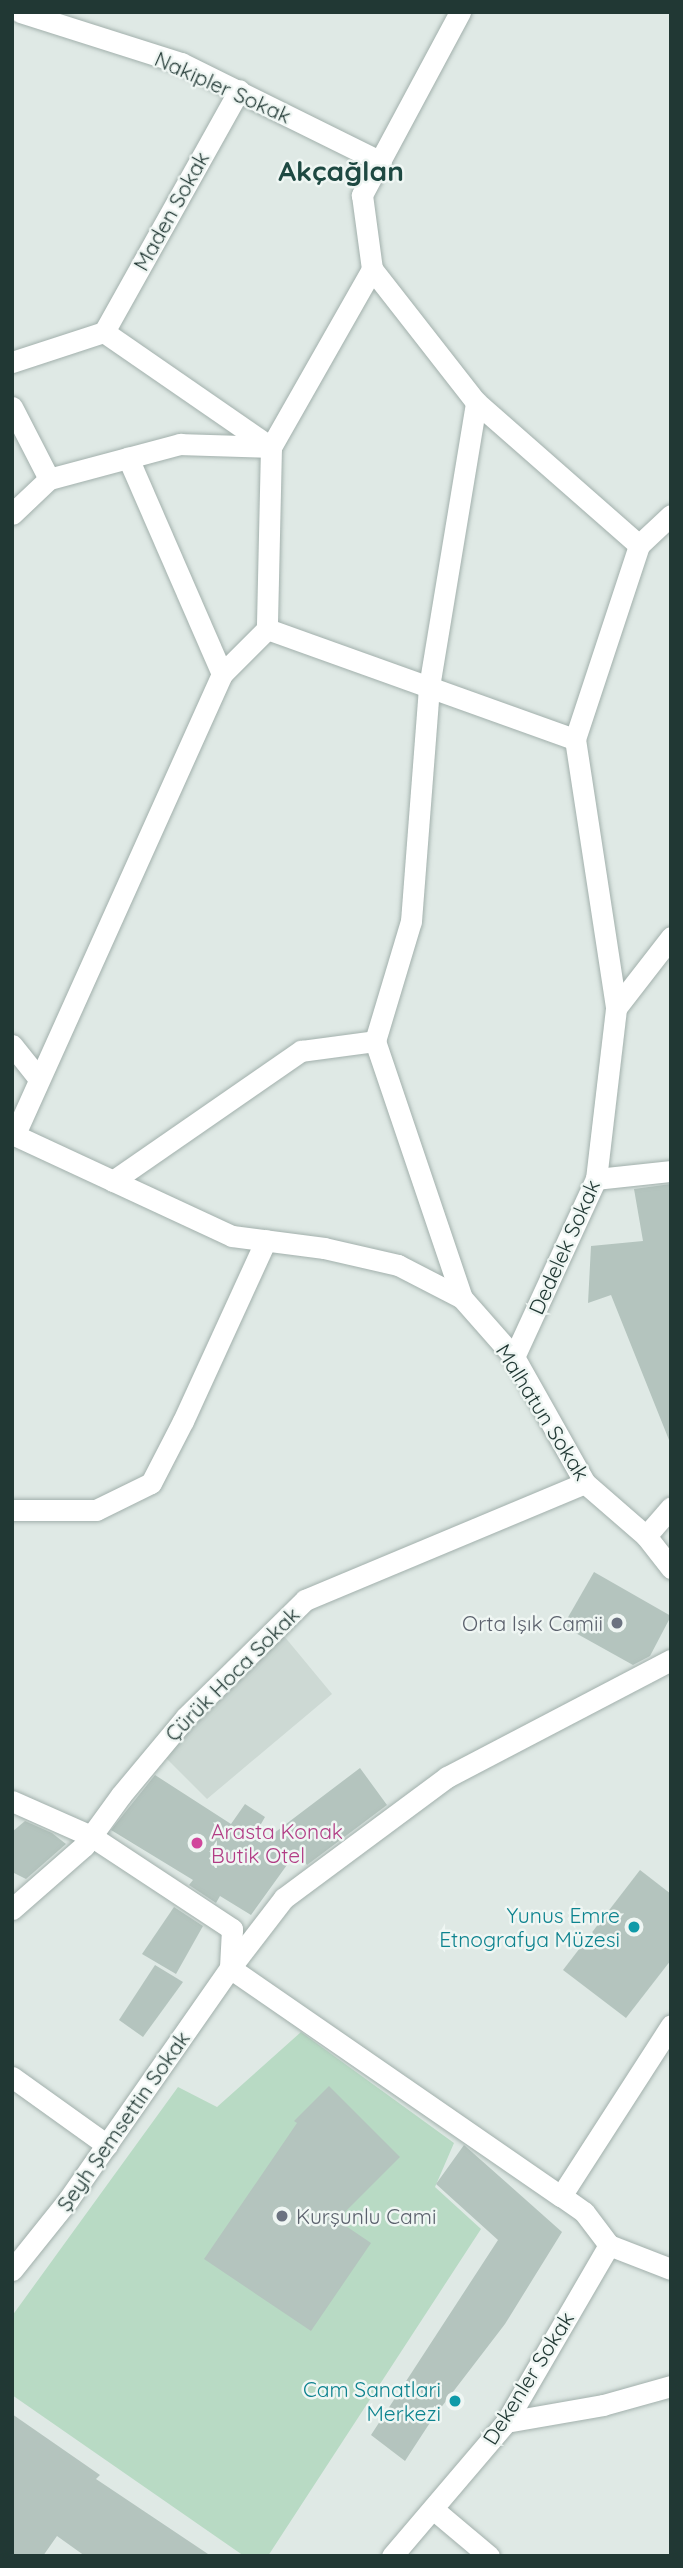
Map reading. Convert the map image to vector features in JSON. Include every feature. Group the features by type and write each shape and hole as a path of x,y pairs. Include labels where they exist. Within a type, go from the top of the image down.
{"street":[{"name":"Nakipler Sokak","path":"20,12 181,63 381,162"},
{"path":"460,12 362,195 372,269 476,402 639,545"},
{"name":"Maden Sokak","path":"104,332 239,90"},
{"path":"14,1134 222,674 267,629 271,447 372,269"},
{"path":"12,362 104,332 271,447"},
{"path":"462,1298 375,1041 411,921 429,687 476,402"},
{"path":"12,407 50,479"},
{"path":"12,514 50,479 180,444 271,447"},
{"path":"128,458 222,674"},
{"path":"267,629 575,739 639,545 671,515"},
{"name":"Dedelek Sokak","path":"514,1357 596,1179 616,1008 575,739"},
{"path":"616,1008 671,937"},
{"path":"113,1181 301,1051 375,1041"},
{"path":"12,1045 39,1079"},
{"name":"Malhatun Sokak","path":"14,1134 232,1236 324,1248 398,1265 462,1298 514,1357 585,1483 646,1536 671,1568"},
{"path":"596,1179 671,1171"},
{"path":"12,1510 96,1510 151,1483 183,1421 266,1240"},
{"name":"Çürük Hoca Sokak","path":"12,1909 84,1846 186,1717 305,1600 585,1483"},
{"path":"646,1536 671,1507"},
{"name":"Şeyh Şemsettin Sokak","path":"12,2270 36,2244 230,1968 284,1898 447,1777 671,1660"},
{"path":"12,1801 91,1836 232,1929 230,1968 584,2212 609,2245 671,2269"},
{"path":"561,2196 671,2025"},
{"path":"12,2077 107,2144"},
{"name":"Dekenler Sokak","path":"392,2556 506,2422 609,2245"},
{"path":"506,2422 603,2405 671,2386"},
{"path":"433,2509 489,2556"}],"shaded area":[{"path":"284,1636 332,1694 207,1799 161,1753 211,1701"}],"green space":[{"path":"301,2032 454,2143 435,2187 481,2229 268,2556 244,2556 12,2395 12,2316 178,2087 217,2107"}],"building":[{"path":"671,1184 669,1440 611,1295 588,1303 591,1246 643,1241 634,1189"},
{"name":"Orta Işık Camii","path":"594,1572 671,1616 650,1656 633,1665 563,1626"},
{"name":"Arasta Konak Butik Otel","path":"360,1768 387,1805 307,1865 297,1851 251,1915 220,1896 216,1903 189,1885 193,1880 111,1830 155,1775 231,1824 245,1804 265,1817 253,1838 261,1843"},
{"path":"25,1821 52,1833 66,1844 26,1879 12,1872 12,1832"},
{"name":"Yunus Emre Etnografya Müzesi","path":"640,1870 671,1894 671,1960 626,2018 563,1970"},
{"path":"174,1907 203,1926 176,1974 142,1954"},
{"path":"155,1965 183,1982 143,2037 119,2020"},
{"name":"Kurşunlu Cami","path":"329,2086 400,2157 337,2220 371,2243 311,2331 204,2259 297,2123 294,2121"},
{"path":"464,2145 562,2232 505,2324 433,2418 405,2461 371,2435 498,2240 436,2184"},
{"path":"12,2414 100,2475 96,2479 211,2556 85,2556 57,2536 43,2556 12,2556"}],"place":[{"name":"Orta Işık Camii","path":"617,1623"},
{"name":"Arasta Konak Butik Otel","path":"197,1843"},
{"name":"Yunus Emre Etnografya Müzesi","path":"634,1927"},
{"name":"Kurşunlu Cami","path":"282,2216"},
{"name":"Cam Sanatlari Merkezi","path":"455,2401"}],"district":[{"name":"Akçağlan","path":"341,171"}]}
